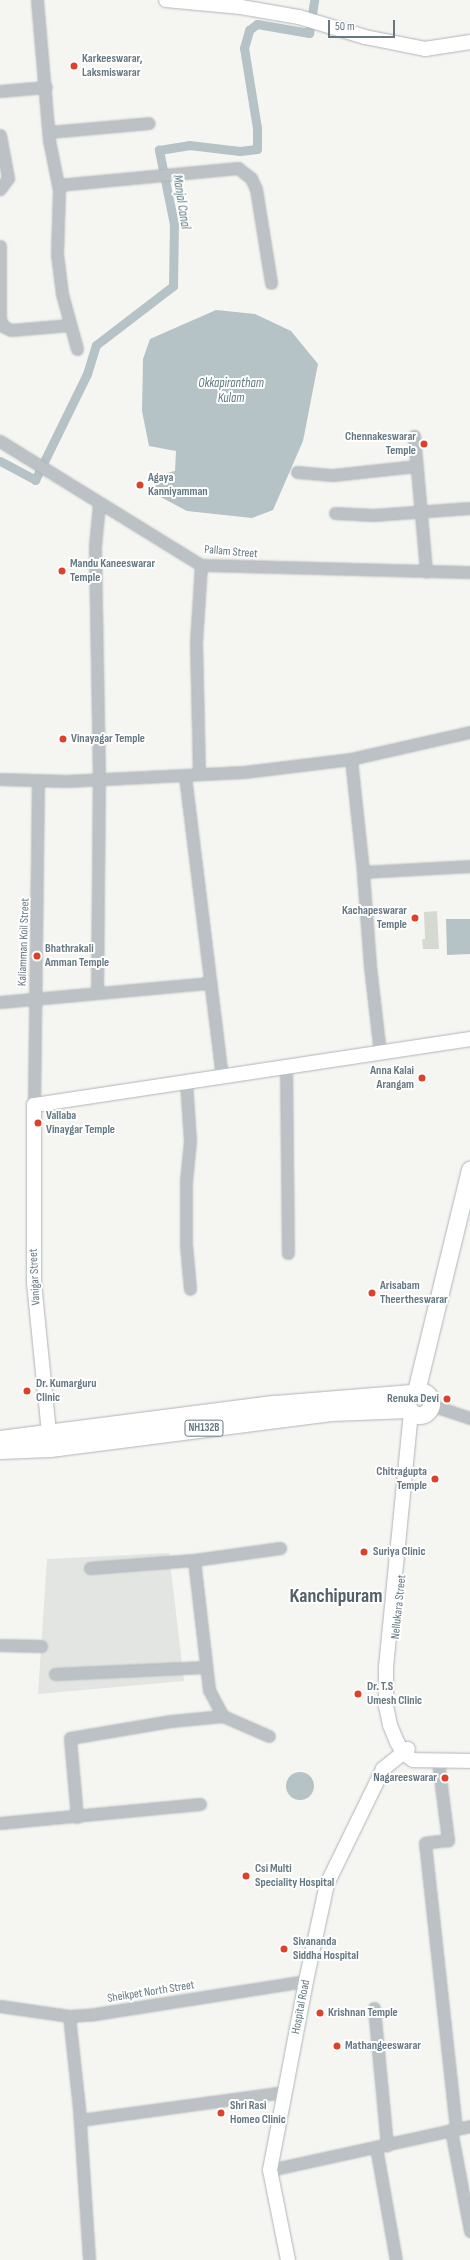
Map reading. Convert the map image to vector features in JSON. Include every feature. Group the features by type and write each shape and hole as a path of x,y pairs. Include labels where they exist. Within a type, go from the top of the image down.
{"highway":[{"path":"417,1402 470,1170"},
{"path":"417,1402 470,1205"},
{"path":"0,1450 275,1404 417,1402"},
{"path":"0,1439 49,1441"}],"main road":[{"path":"166,0 241,6 308,20 326,26 426,49 470,42"},
{"path":"34,1105 470,1039"},
{"name":"Vanigar Street","path":"34,1105 34,1282 49,1441"},
{"name":"Nellukara Street","path":"406,1751 398,1729 391,1689 417,1402"},
{"path":"406,1751 414,1754 430,1756 470,1755"},
{"path":"406,1751 413,1760 438,1762 470,1761"},
{"name":"Hospital Road","path":"270,2170 306,1981 328,1884 383,1769 406,1751"},
{"path":"270,2170 288,2260"}],"street":[{"path":"37,0 49,132 58,185 57,254 62,294 77,349"},
{"path":"0,91 46,87"},
{"path":"49,132 149,123"},
{"path":"0,135 8,178 0,189"},
{"path":"58,185 238,168 246,172 256,188 271,283"},
{"path":"0,246 0,319 3,326 11,330 70,325"},
{"path":"414,436 422,510 426,571"},
{"name":"Pallam Street","path":"0,441 99,504 201,565 470,572"},
{"path":"297,472 340,475 417,466"},
{"path":"97,993 99,779 95,546 99,504"},
{"path":"335,513 373,515 422,510 470,508"},
{"path":"199,774 196,642 201,565"},
{"path":"0,779 99,779 244,772 351,759 470,732"},
{"path":"351,759 364,872 370,966 380,1053"},
{"path":"185,776 222,1076"},
{"name":"Kaliamman Koil Street","path":"34,1105 38,780"},
{"path":"364,872 470,866"},
{"path":"0,1002 35,1000 210,982"},
{"path":"286,1067 288,1253"},
{"path":"186,1082 190,1141 186,1180 186,1245 190,1288"},
{"path":"417,1402 470,1418"},
{"path":"90,1568 194,1560 280,1548"},
{"path":"194,1560 209,1690 223,1716"},
{"path":"0,1645 41,1646"},
{"path":"55,1674 206,1667"},
{"path":"77,1817 70,1738 172,1720 223,1716 269,1736"},
{"path":"438,1762 448,1840 425,1843 453,2130 470,2231"},
{"path":"0,1823 77,1817 200,1804"},
{"name":"Sheikpet North Street","path":"0,2004 69,2016 95,2014 306,1981"},
{"path":"374,2008 382,2146 396,2260"},
{"path":"69,2016 80,2120 89,2260"},
{"path":"80,2120 285,2092"},
{"path":"270,2170 470,2126"}],"shaded area":[{"path":"437,911 439,949 423,949 422,939 425,939 424,912"},
{"path":"169,1553 184,1681 38,1694 47,1559"}],"water":[{"name":"Okkapirantham Kulam","path":"216,310 255,314 291,331 318,364 303,441 273,510 252,518 187,511 153,493 159,475 175,471 176,451 149,446 142,411 143,359 150,339"},
{"path":"446,919 470,919 470,954 447,955"},
{"path":"300,1772 310,1776 314,1786 310,1796 300,1800 290,1796 286,1786 290,1776"}],"waterway":[{"name":"Manjal Canal","path":"0,461 35,480 87,374 96,345 173,286 174,224 159,150 189,145 240,151 257,149 257,128 244,48 249,30 257,24 309,33 314,0"}],"place":[{"name":"Karkeeswarar, Laksmiswarar","path":"74,66"},
{"name":"Chennakeswarar Temple","path":"424,444"},
{"name":"Agaya Kanniyamman","path":"140,485"},
{"name":"Mandu Kaneeswarar Temple","path":"62,571"},
{"name":"Vinayagar Temple","path":"63,739"},
{"name":"Kachapeswarar Temple","path":"415,918"},
{"name":"Bhathrakali Amman Temple","path":"37,956"},
{"name":"Anna Kalai Arangam","path":"422,1078"},
{"name":"Vallaba Vinaygar Temple","path":"38,1123"},
{"name":"Arisabam Theertheswarar","path":"372,1293"},
{"name":"Dr. Kumarguru Clinic","path":"27,1391"},
{"name":"Renuka Devi","path":"447,1399"},
{"name":"Chitragupta Temple","path":"435,1479"},
{"name":"Suriya Clinic","path":"364,1552"},
{"name":"Dr. T.S Umesh Clinic","path":"358,1694"},
{"name":"Nagareeswarar","path":"445,1778"},
{"name":"Csi Multi Speciality Hospital","path":"246,1876"},
{"name":"Sivananda Siddha Hospital","path":"284,1949"},
{"name":"Krishnan Temple","path":"320,2013"},
{"name":"Mathangeeswarar","path":"337,2046"},
{"name":"Shri Rasi Homeo Clinic","path":"221,2113"}],"district":[{"name":"Kanchipuram","path":"336,1596"}]}
